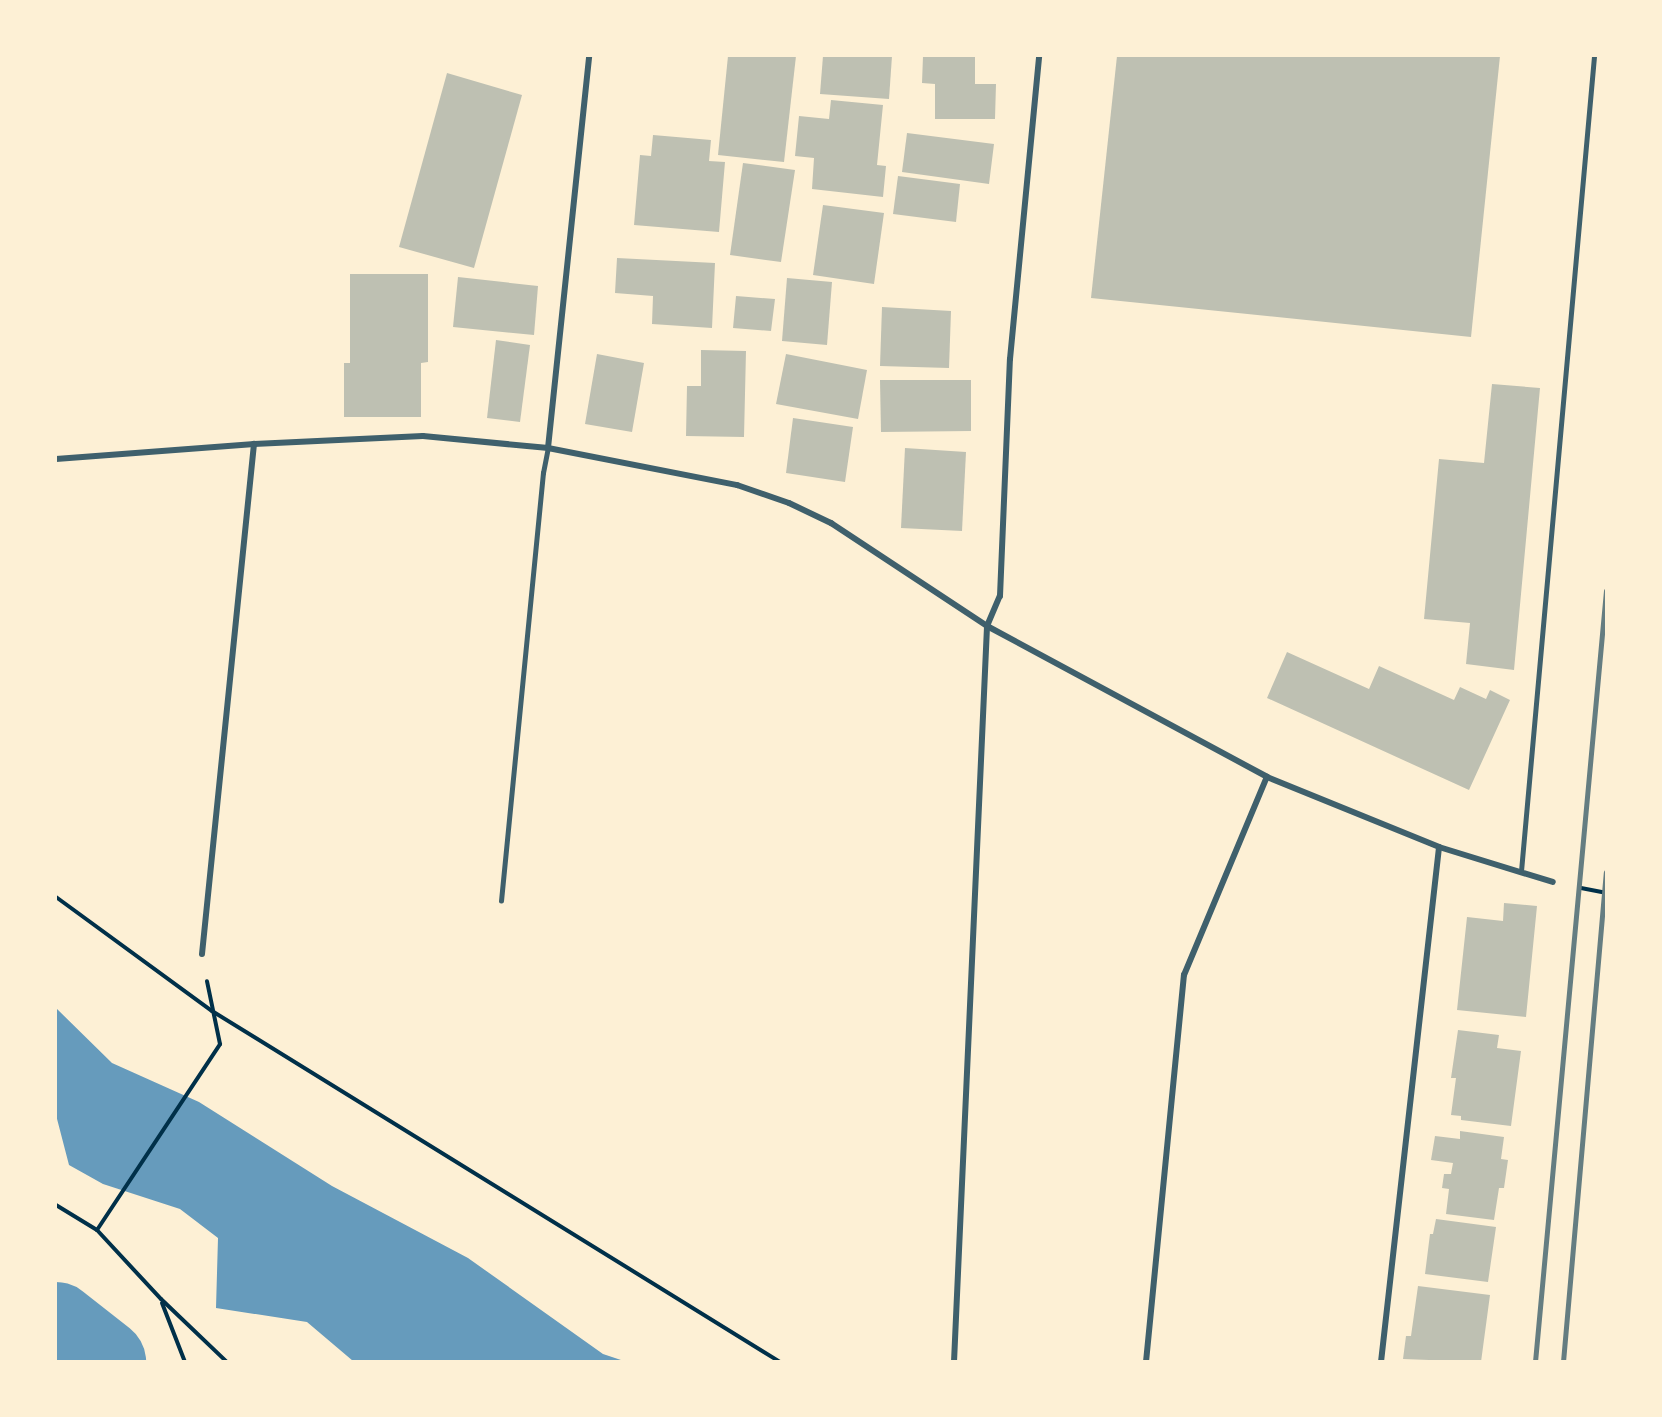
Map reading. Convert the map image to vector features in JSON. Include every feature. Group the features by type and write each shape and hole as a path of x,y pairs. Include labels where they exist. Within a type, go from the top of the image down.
{"street":[{"path":"548,448 589,56"},
{"path":"954,1362 987,626 1000,596 1010,359 1039,56"},
{"path":"1521,871 1594,56"},
{"path":"56,459 254,444 423,436 548,448 737,485 789,502 831,523 987,626 1267,777 1439,847 1553,882"},
{"path":"202,954 254,444"},
{"path":"1146,1362 1184,975 1267,777"},
{"path":"1380,1362 1439,847"}],"lane":[{"path":"501,901 543,472 548,448"}],"path":[{"path":"56,897 212,1011 780,1362"},
{"path":"97,1230 220,1044 202,954"},
{"path":"56,1205 97,1230 160,1299 227,1362"},
{"path":"160,1299 185,1362"}],"water":[{"path":"56,1008 112,1063 199,1102 332,1186 468,1258 603,1354 624,1361 353,1361 307,1322 216,1308 218,1238 180,1209 103,1184 69,1165 56,1115"}],"building":[{"path":"728,56 796,56 784,162 718,155"},
{"path":"823,56 892,56 889,99 820,94"},
{"path":"923,56 975,56 975,84 996,84 995,119 935,119 935,84 922,83"},
{"path":"1117,56 1500,56 1471,337 1091,298"},
{"path":"447,73 522,95 474,268 399,247"},
{"path":"831,100 883,105 877,165 886,166 883,197 812,189 814,158 795,156 799,116 829,119"},
{"path":"907,133 994,144 989,184 902,172"},
{"path":"653,135 711,140 709,161 725,162 719,232 634,225 640,155 651,156"},
{"path":"743,163 795,170 781,262 730,255"},
{"path":"898,176 960,184 956,222 893,214"},
{"path":"823,205 884,213 874,284 813,275"},
{"path":"617,258 715,263 712,328 652,324 653,296 615,293"},
{"path":"350,274 428,274 428,362 421,363 421,417 344,417 344,363 350,363"},
{"path":"458,277 538,286 534,335 453,327"},
{"path":"787,278 832,282 827,345 782,341"},
{"path":"736,296 775,299 771,331 733,328"},
{"path":"882,307 951,311 949,368 880,366"},
{"path":"496,340 530,345 520,422 487,418"},
{"path":"701,350 746,351 744,437 686,436 687,386 701,386"},
{"path":"597,354 644,363 632,432 585,424"},
{"path":"786,354 867,370 858,419 776,404"},
{"path":"880,380 971,380 971,431 881,432"},
{"path":"1492,384 1540,388 1514,670 1466,664 1470,623 1424,619 1439,459 1484,463"},
{"path":"793,418 853,427 845,482 786,473"},
{"path":"905,448 966,452 962,531 901,528"},
{"path":"1287,652 1369,689 1379,666 1454,700 1460,687 1486,699 1490,690 1510,700 1469,790 1267,698"},
{"path":"1504,903 1537,906 1526,1017 1457,1010 1467,917 1503,921"},
{"path":"1458,1030 1499,1035 1497,1048 1521,1051 1511,1126 1461,1120 1461,1116 1451,1115 1456,1078 1451,1078"},
{"path":"1460,1131 1504,1137 1501,1159 1508,1160 1504,1188 1499,1188 1494,1220 1446,1214 1449,1189 1442,1188 1444,1174 1451,1174 1453,1163 1431,1160 1435,1136 1460,1139"},
{"path":"1436,1219 1496,1227 1488,1282 1425,1274 1430,1234 1433,1234"},
{"path":"1418,1286 1490,1295 1481,1362 1403,1359 1406,1336 1411,1336"}],"waterway":[{"path":"56,1325 103,1362"}],"railway":[{"path":"1535,1362 1606,591"},
{"path":"1563,1362 1606,873"}]}
